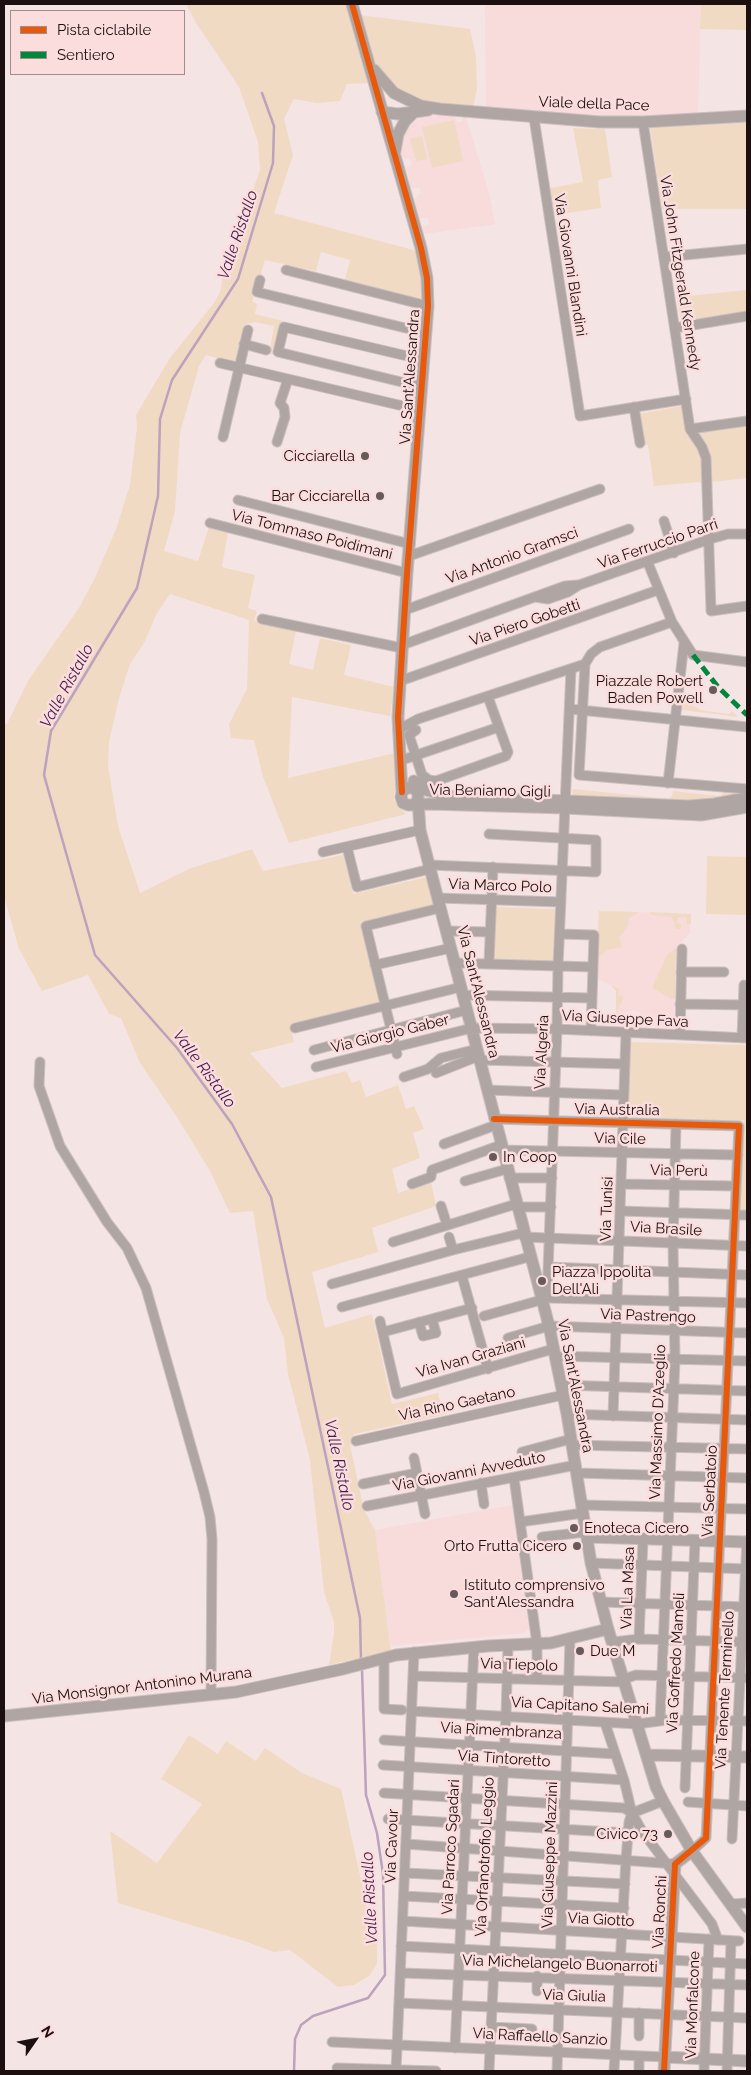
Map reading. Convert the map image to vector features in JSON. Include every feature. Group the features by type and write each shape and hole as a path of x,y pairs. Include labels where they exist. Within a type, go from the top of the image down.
{"street":[{"name":"Via Sant'Alessandra","path":"352,4 421,248 427,278 428,306 407,573 398,717 402,760"},
{"path":"370,64 382,82 394,93 421,106 440,109"},
{"path":"382,112 397,102 407,100"},
{"path":"382,112 398,114 440,109"},
{"name":"Viale della Pace","path":"440,109 600,122 643,122 747,116"},
{"path":"394,153 398,134 405,121 414,112"},
{"name":"Via Giovanni Blandini","path":"534,118 580,416 634,407"},
{"name":"Via John Fitzgerald Kennedy","path":"643,122 690,429"},
{"path":"664,257 747,248"},
{"path":"286,270 428,306"},
{"path":"260,280 257,292 426,333"},
{"path":"675,328 747,316"},
{"path":"422,386 278,352 284,327 424,360"},
{"path":"224,437 238,367 248,330"},
{"path":"244,344 266,350"},
{"path":"220,363 420,410"},
{"path":"277,442 285,417 284,408 280,403 288,379"},
{"path":"640,443 634,407 686,399"},
{"path":"747,421 690,429 702,447 706,458 711,611 747,606"},
{"path":"238,500 409,550 600,489"},
{"path":"664,521 674,553"},
{"name":"Via Tommaso Poidimani","path":"210,523 407,573"},
{"name":"Via Antonio Gramsci","path":"405,610 629,529"},
{"name":"Via Ferruccio Parri","path":"402,646 535,597 548,599 579,585 648,563 710,539 728,534 747,534"},
{"path":"648,563 672,622 693,655 747,662"},
{"name":"Via Piero Gobetti","path":"400,681 658,590"},
{"path":"262,618 402,646"},
{"path":"672,622 600,647 591,654 585,664 579,775 747,789"},
{"path":"668,783 684,643"},
{"path":"398,730 418,720 585,664"},
{"name":"Via Algeria","path":"543,1298 549,1267 558,966 571,669"},
{"path":"416,730 409,735 422,775 429,780 436,781 506,756 508,752 488,697"},
{"path":"570,709 747,727"},
{"path":"398,717 418,720"},
{"path":"402,760 499,727"},
{"path":"402,760 417,801 420,830"},
{"path":"402,760 402,792 407,788 417,801 420,830"},
{"name":"Via Beniamo Gigli","path":"410,778 426,790 449,796 566,804"},
{"path":"417,801 449,796"},
{"path":"566,804 688,806 714,804 747,798"},
{"name":"Via Beniamo Gigli","path":"417,801 566,804"},
{"path":"566,804 700,815 747,807"},
{"name":"Via Sant'Alessandra","path":"420,830 472,1028 501,1148 543,1298 567,1414 591,1563 608,1629 663,1801 692,1851 747,1925"},
{"path":"323,852 420,830"},
{"path":"347,847 357,887 430,867 493,867 596,872 596,840 489,834"},
{"path":"489,963 493,867"},
{"name":"Via Marco Polo","path":"375,965 366,926 439,903 492,900 561,902"},
{"path":"446,931 490,932"},
{"path":"560,934 594,935 591,1031"},
{"path":"396,1050 375,965 451,948"},
{"path":"680,1035 682,949"},
{"path":"454,963 593,967"},
{"path":"681,972 724,972"},
{"path":"744,985 745,1038"},
{"path":"296,1028 385,1006 462,991 592,998"},
{"path":"680,1004 745,1005"},
{"path":"314,1050 467,1010"},
{"name":"Via Giuseppe Fava","path":"472,1028 557,1029 745,1038"},
{"name":"Via Giorgio Gaber","path":"316,1067 396,1050 472,1028"},
{"name":"Via Tunisi","path":"614,1416 626,1033"},
{"path":"436,1073 478,1055"},
{"path":"404,1077 428,1069 441,1058 478,1055 556,1062 624,1064"},
{"path":"40,1062 39,1086 60,1146 107,1222 127,1248 146,1288 204,1492 210,1517 212,1539 211,1695"},
{"path":"487,1090 623,1095"},
{"name":"Via Australia","path":"495,1122 553,1121 739,1126"},
{"path":"444,1144 495,1122"},
{"name":"Via Massimo D'Azeglio","path":"660,1721 675,1360 673,1243 676,1124"},
{"name":"Via Serbatoio","path":"692,1851 706,1838 739,1126"},
{"path":"412,1184 431,1177 432,1170 501,1148"},
{"name":"Via Cile","path":"501,1148 738,1155"},
{"path":"465,1181 508,1173 552,1178"},
{"name":"Via Perù","path":"622,1184 736,1186"},
{"path":"393,1242 516,1205 551,1207"},
{"path":"441,1206 447,1225"},
{"path":"621,1211 747,1215"},
{"name":"Via Brasile","path":"332,1284 453,1250 524,1235 549,1238 747,1246"},
{"path":"449,1237 453,1250"},
{"path":"342,1307 530,1257"},
{"path":"549,1267 747,1275"},
{"path":"462,1276 488,1369"},
{"path":"484,1316 543,1298 747,1304"},
{"path":"380,1321 383,1332 472,1308"},
{"path":"419,1322 423,1336 436,1333 432,1319"},
{"name":"Via Pastrengo","path":"508,1338 549,1326 747,1333"},
{"name":"Via Ivan Graziani","path":"383,1332 397,1394 554,1352 675,1360 747,1361"},
{"name":"Via Rino Gaetano","path":"356,1440 562,1390 614,1386 747,1392"},
{"path":"567,1414 747,1420"},
{"path":"522,1452 571,1442 747,1449"},
{"path":"414,1458 425,1514"},
{"name":"Via Giovanni Avveduto","path":"367,1506 481,1483 576,1469 669,1476 747,1478"},
{"path":"363,1484 417,1473"},
{"path":"514,1478 538,1644 537,1679"},
{"path":"481,1483 484,1504"},
{"path":"520,1522 582,1509 668,1507 747,1510"},
{"path":"542,1537 586,1534 747,1542"},
{"name":"Via La Masa","path":"640,1639 643,1538"},
{"name":"Via Goffredo Mameli","path":"685,1788 695,1540"},
{"name":"Via Tenente Terminello","path":"732,1840 734,1805 742,1757 747,1542"},
{"path":"591,1563 746,1569"},
{"path":"601,1602 745,1607"},
{"path":"382,1659 414,1652 538,1644 570,1639 608,1629"},
{"name":"Via Giuseppe Mazzini","path":"557,2071 570,1639"},
{"path":"613,1642 640,1639 744,1642"},
{"name":"Via Orfanotrofio Leggio","path":"489,2071 508,1645"},
{"name":"Via Parroco Sgadari","path":"455,2048 474,1647"},
{"name":"Via Cavour","path":"396,2070 410,1741 407,1710 413,1676 414,1652"},
{"name":"Via Monsignor Antonino Murana","path":"4,1716 236,1692 382,1659"},
{"name":"Via Capitano Salemi","path":"382,1659 384,1709 605,1723 638,1724 660,1721 742,1720"},
{"name":"Via Tiepolo","path":"413,1676 570,1681 624,1681 636,1675 744,1678"},
{"path":"605,1723 624,1780 632,1813 642,1831 672,1867 712,1924 714,1940"},
{"name":"Via Rimembranza","path":"384,1740 615,1754"},
{"path":"647,1755 742,1757"},
{"name":"Via Tintoretto","path":"383,1765 624,1780"},
{"path":"384,1793 624,1808 632,1813"},
{"path":"632,1813 663,1801"},
{"path":"688,1802 747,1806"},
{"path":"614,2071 626,1859 632,1813"},
{"path":"388,1820 628,1833"},
{"path":"406,1844 626,1859 672,1867"},
{"name":"Via Ronchi","path":"667,2014 672,1867 692,1851"},
{"path":"405,1873 498,1876 625,1884"},
{"path":"404,1896 624,1908"},
{"path":"732,1904 747,1903"},
{"name":"Via Giotto","path":"402,1921 735,1941 731,1963"},
{"name":"Via Monfalcone","path":"704,2071 708,1962 714,1940"},
{"path":"402,1946 747,1964"},
{"path":"727,2066 731,1963"},
{"name":"Via Michelangelo Buonarroti","path":"401,1973 537,1976 747,1985"},
{"path":"537,1976 537,1991"},
{"name":"Via Giulia","path":"399,2003 747,2018"},
{"path":"639,2013 639,2036"},
{"path":"664,2071 667,2014"},
{"path":"490,2027 532,2029"},
{"name":"Via Raffaello Sanzio","path":"332,2042 705,2059 727,2066 747,2061"},
{"path":"638,2071 639,2056"},
{"path":"337,2068 436,2071"}],"shaded area":[{"path":"186,4 346,4 369,83 347,84 340,101 317,103 294,99 284,119 293,155 274,213 417,251 421,270 422,299 345,280 350,260 321,252 316,271 265,260 252,302 257,304 255,314 283,321 275,355 269,354 274,326 254,322 246,324 236,363 206,355 199,366 180,433 175,511 164,551 198,561 209,527 228,532 222,567 255,575 248,608 257,611 254,620 296,631 289,664 313,670 320,638 351,645 344,675 394,687 390,716 292,697 288,778 395,753 400,779 394,793 394,800 406,814 289,843 263,777 254,740 231,738 229,724 247,689 249,620 170,594 157,613 144,643 130,664 119,698 109,742 108,766 118,826 140,893 191,868 252,849 263,871 343,855 353,894 427,877 435,906 361,924 379,1003 290,1025 294,1042 250,1053 282,1088 346,1071 352,1083 360,1080 366,1097 398,1085 406,1109 414,1106 424,1129 413,1133 420,1158 392,1169 398,1193 431,1182 436,1206 372,1228 378,1252 312,1272 325,1328 372,1314 392,1404 438,1393 443,1415 354,1434 354,1444 350,1445 364,1510 375,1530 391,1650 329,1665 334,1622 324,1592 310,1460 288,1374 284,1338 267,1299 253,1211 230,1213 210,1171 177,1117 140,1063 121,1018 109,1014 88,975 42,991 19,949 4,896 4,724 7,724 29,679 79,608 95,578 116,529 130,485 137,427 136,415 170,358 214,303 221,290 223,267 232,249 260,170 258,142 239,87 196,23"},
{"path":"485,4 701,4 698,114 607,118 486,109"},
{"path":"701,4 747,4 747,30 700,29"},
{"path":"360,15 470,29 476,57 477,89 473,108 435,104 417,99 394,88 383,76 374,59"},
{"path":"430,113 454,116 457,122 462,122 464,116 466,117 490,197 495,224 424,234 422,228 429,224 428,218 419,218 414,199 421,193 419,188 411,188 406,168 412,165 410,159 402,157 400,153 403,129 418,116"},
{"path":"454,120 463,161 432,168 422,127"},
{"path":"747,121 747,209 662,209 650,127"},
{"path":"573,128 605,129 612,177 598,180 601,208 554,215 550,188 583,182"},
{"path":"422,136 427,159 416,161 410,139"},
{"path":"747,290 747,313 681,323 677,297"},
{"path":"681,406 702,459 706,487 699,482 654,486 648,445 644,445 639,414"},
{"path":"747,424 747,478 711,482 709,454 698,431"},
{"path":"685,691 690,703 700,710 729,714 732,711 738,717 682,710"},
{"path":"696,691 705,700 699,706 690,697"},
{"path":"574,789 669,799 673,791 720,796 725,791 742,793 719,798 689,800 574,796 572,791"},
{"path":"707,856 747,857 747,915 706,914"},
{"path":"496,907 555,909 553,961 494,959"},
{"path":"599,911 691,914 690,933 676,948 674,1027 661,1027 661,1025 653,1024 643,1014 634,1010 624,1013 619,1020 616,1014 624,997 618,995 620,989 595,978"},
{"path":"599,911 639,912 628,919 629,923 622,935 619,936 622,947 607,950 596,960"},
{"path":"649,912 691,914 691,924 686,924 687,917 678,917 677,923 681,924 681,929 676,929 672,917 652,915"},
{"path":"676,948 675,999 672,999 652,988 667,955"},
{"path":"611,985 620,989 618,995 624,997 616,1014 616,991"},
{"path":"631,1042 747,1045 747,1211 740,1210 744,1120 736,1122 627,1117"},
{"name":"Istituto comprensivo Sant'Alessandra","path":"512,1505 529,1629 523,1633 391,1646 375,1530"},
{"path":"189,1735 218,1754 226,1741 256,1761 265,1748 302,1773 341,1789 368,1912 377,1917 377,1964 369,1976 354,1985 338,1987 290,1950 274,1952 244,1941 118,1903 110,1831 157,1863 202,1804 161,1779"}],"waterway":[{"name":"Valle Ristallo","path":"262,93 274,126 273,163 238,279 172,380 160,419 158,496 137,588 51,731 44,775 95,955 177,1048 232,1124 271,1197 360,1618 361,1661"},
{"name":"Valle Ristallo","path":"294,2071 295,2039 301,2025 313,2016 368,1998 385,1975 383,1874 377,1833 366,1795 362,1669"}],"marked path":[{"path":"693,655 718,687 747,715"}],"cycle path":[{"path":"352,4 421,248 427,278 428,306 407,573 398,717 402,792"},
{"path":"494,1119 739,1126 706,1838 675,1864 664,2071"}],"place":[{"name":"Cicciarella","path":"365,456"},
{"name":"Bar Cicciarella","path":"380,496"},
{"name":"Piazzale Robert Baden Powell","path":"713,690"},
{"name":"In Coop","path":"493,1157"},
{"name":"Piazza Ippolita Dell'Ali","path":"542,1281"},
{"name":"Enoteca Cicero","path":"574,1528"},
{"name":"Orto Frutta Cicero","path":"577,1546"},
{"name":"Istituto comprensivo Sant'Alessandra","path":"454,1594"},
{"name":"Due M","path":"580,1651"},
{"name":"Civico 73","path":"668,1834"}]}
